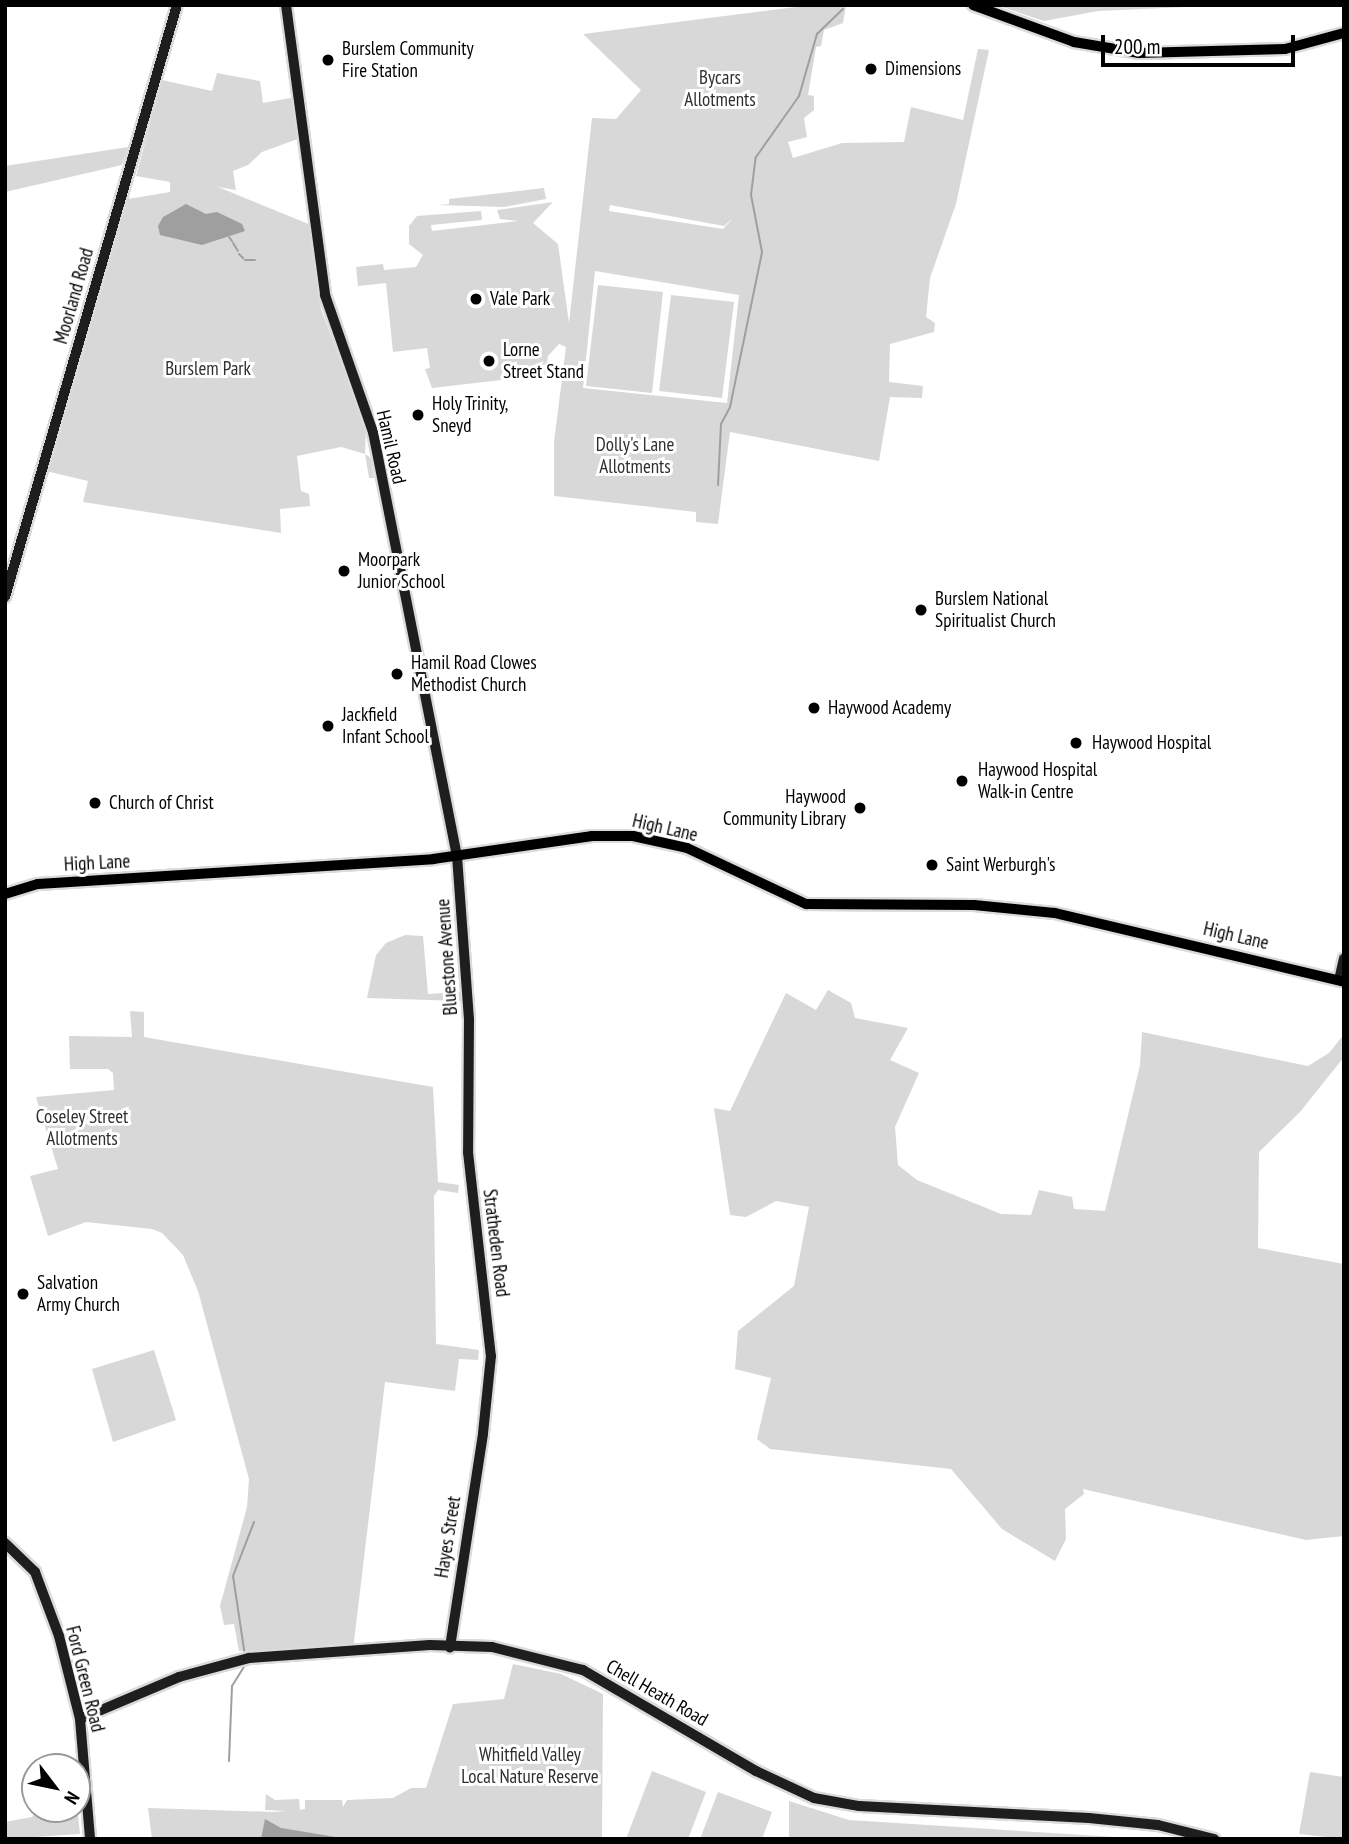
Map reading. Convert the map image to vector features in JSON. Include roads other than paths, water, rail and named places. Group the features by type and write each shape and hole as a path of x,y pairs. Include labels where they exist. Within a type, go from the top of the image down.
{"main road":[{"path":"973,5 1074,42 1139,53 1285,49 1344,33"},
{"name":"High Lane","path":"5,894 46,884 457,856 592,836 633,836 687,848 806,904 985,905 1049,912 1341,981"}],"street":[{"name":"Moorland Road","path":"5,597 177,5"},
{"name":"Hamil Road","path":"286,5 303,105 325,295 373,432 457,856"},
{"name":"Bluestone Avenue","path":"457,856 469,1056"},
{"path":"1341,981 1344,960"},
{"name":"Stratheden Road","path":"469,1056 468,1152 490,1339 483,1434"},
{"name":"Hayes Street","path":"450,1647 483,1434"},
{"name":"Ford Green Road","path":"5,1543 35,1572 80,1719 90,1839"},
{"name":"Chell Heath Road","path":"80,1719 178,1677 246,1659 450,1647 522,1652 583,1670 756,1771 814,1798 859,1806 1089,1818 1158,1825 1214,1839"}],"waterway":[{"path":"718,485 721,424 730,407 762,252 751,195 756,157 799,96 817,34 843,9"},
{"path":"229,237 232,241"},
{"path":"233,243 238,251"},
{"path":"239,254 243,258"},
{"path":"245,260 255,260"},
{"path":"245,1656 233,1576 254,1522"},
{"path":"229,1761 232,1686 245,1665"}],"place":[{"name":"Burslem Community Fire Station","path":"328,60"},
{"name":"Dimensions","path":"871,69"},
{"name":"Vale Park","path":"476,299"},
{"name":"Lorne Street Stand","path":"489,361"},
{"name":"Holy Trinity, Sneyd","path":"418,415"},
{"name":"Moorpark Junior School","path":"344,571"},
{"name":"Burslem National Spiritualist Church","path":"921,610"},
{"name":"Hamil Road Clowes Methodist Church","path":"397,674"},
{"name":"Haywood Academy","path":"814,708"},
{"name":"Jackfield Infant School","path":"328,726"},
{"name":"Haywood Hospital","path":"1076,743"},
{"name":"Haywood Hospital Walk-in Centre","path":"962,781"},
{"name":"Church of Christ","path":"95,803"},
{"name":"Haywood Community Library","path":"860,808"},
{"name":"Saint Werburgh's","path":"932,865"},
{"name":"Salvation Army Church","path":"23,1294"}],"park label":[{"name":"Bycars Allotments","path":"720,89"},
{"name":"Burslem Park","path":"208,369"},
{"name":"Dolly's Lane Allotments","path":"635,456"},
{"name":"Coseley Street Allotments","path":"82,1128"},
{"name":"Whitfield Valley Local Nature Reserve","path":"530,1766"}]}
